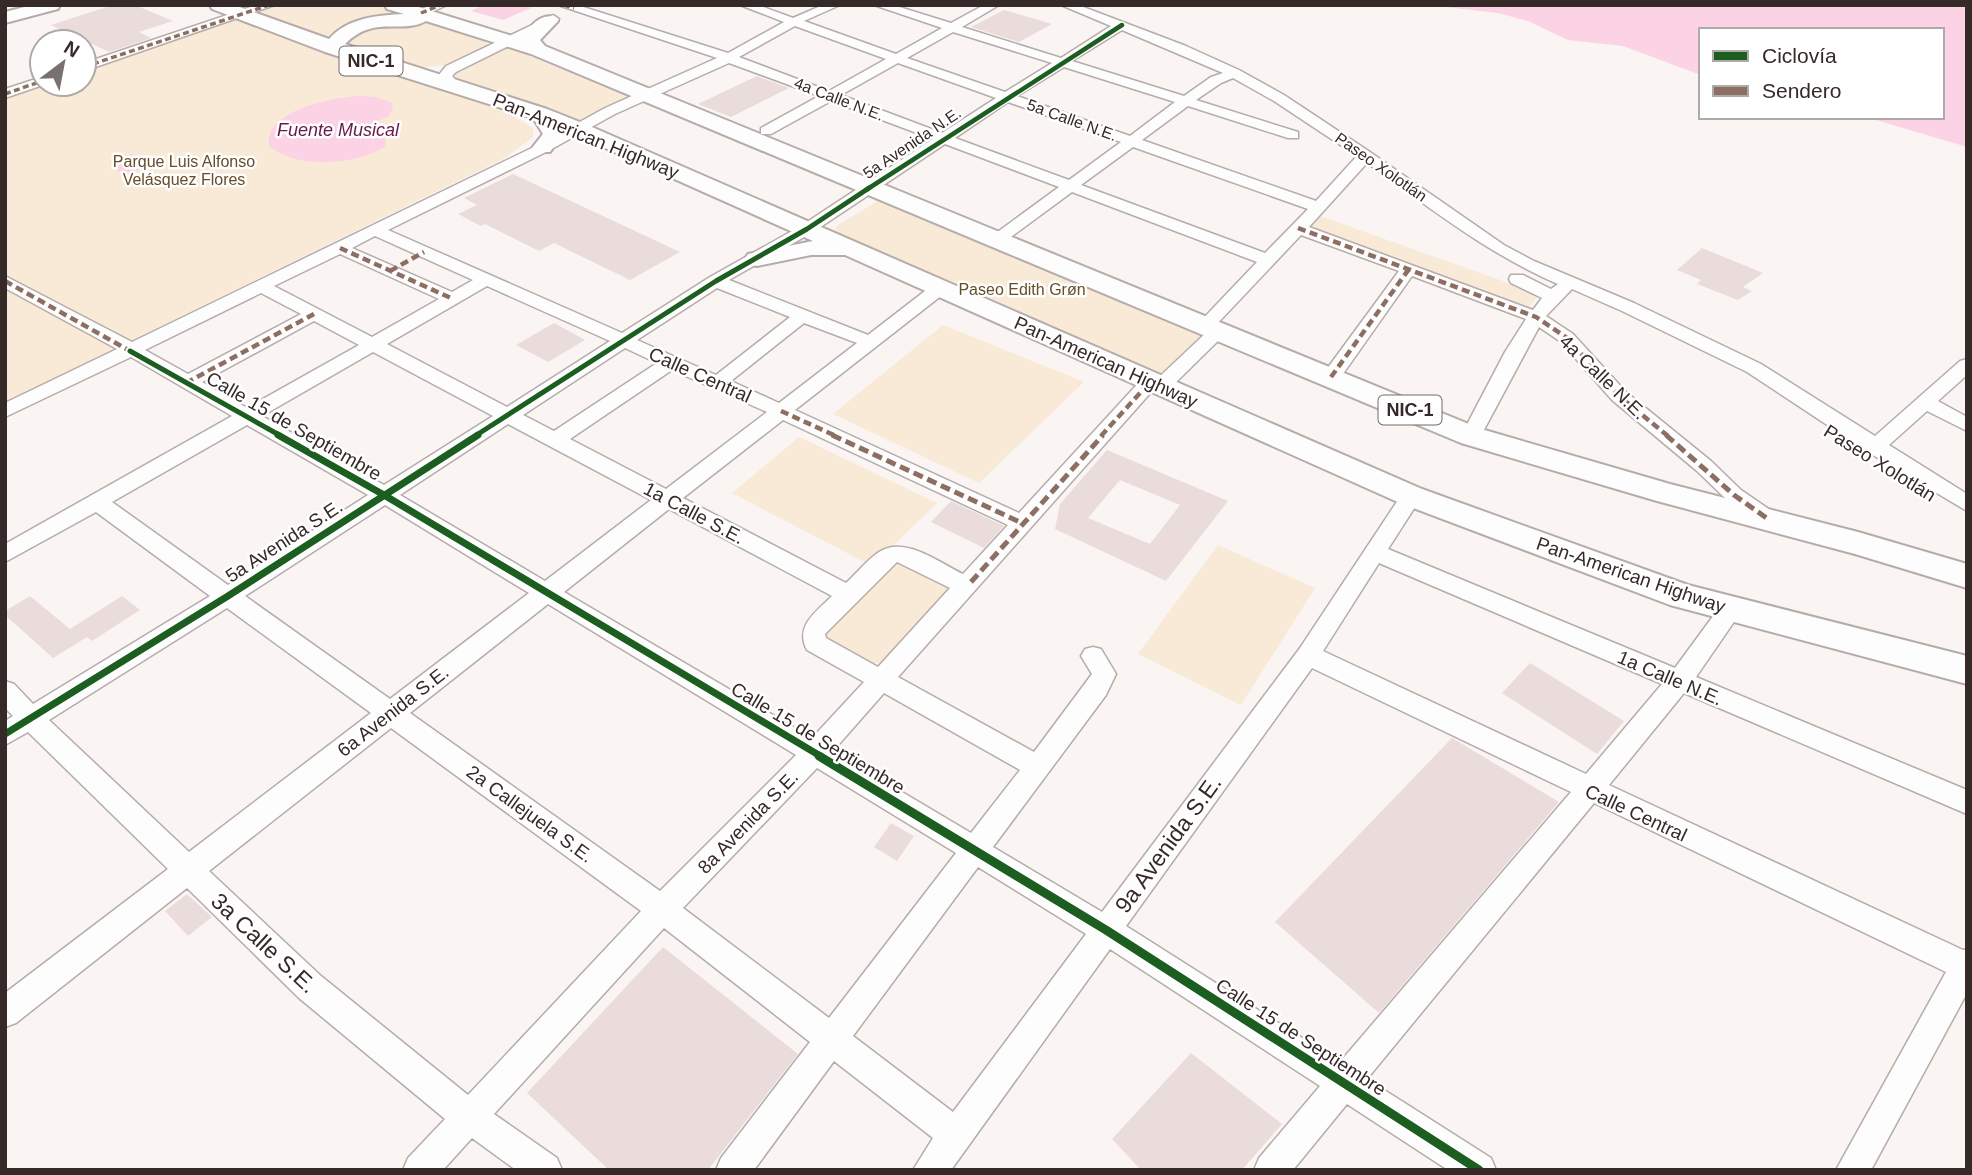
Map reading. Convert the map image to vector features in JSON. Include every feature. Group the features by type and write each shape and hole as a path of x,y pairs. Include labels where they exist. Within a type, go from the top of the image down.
{"highway":[{"path":"5,12 30,5"},
{"path":"5,18 52,5"},
{"name":"Pan-American Highway","path":"218,5 332,48 578,128 1411,496 1643,583 1731,610 1967,670"},
{"name":"NIC-1","path":"393,5 421,13 440,12 538,50 1471,436 1668,495 1768,519 1967,576"},
{"path":"332,48 340,38 373,22 440,12"},
{"path":"538,50 531,40 532,35 549,21"},
{"path":"540,114 553,134 543,148"},
{"path":"898,171 897,182 908,201"},
{"path":"712,188 756,221 759,230 755,253 832,248 861,254"}],"street":[{"path":"98,62 270,5"},
{"name":"5a Calle N.E.","path":"747,5 1318,207"},
{"path":"5,411 543,148 578,128 729,58 795,21 834,5"},
{"path":"880,5 1293,135"},
{"path":"766,131 993,5"},
{"name":"Paseo Xolotlán","path":"1068,5 1234,73 1279,98 1365,155 1498,248 1754,368 1967,504"},
{"path":"402,70 434,70 459,64 549,21 573,6"},
{"name":"4a Calle N.E.","path":"573,6 729,58 1268,260"},
{"name":"5a Avenida N.E.","path":"623,341 755,253 865,184 898,171 1008,96 1065,63 1122,25"},
{"path":"454,86 445,76 459,64"},
{"path":"998,239 1216,79 1234,73"},
{"path":"5,94 28,86"},
{"path":"1212,328 1268,260 1365,155"},
{"name":"4a Calle N.E.","path":"1298,228 1536,317 1567,338 1619,396 1704,466 1734,495 1768,519"},
{"name":"Calle Central","path":"375,230 781,411 1022,523"},
{"path":"340,247 453,299"},
{"path":"390,271 424,252"},
{"path":"1331,377 1409,269"},
{"path":"1517,279 1551,296"},
{"path":"5,554 486,280"},
{"name":"Calle 15 de Septiembre","path":"5,281 384,495 545,594 815,752 1106,930 1479,1170"},
{"path":"716,281 870,342"},
{"path":"1471,436 1536,317 1551,296 1570,282"},
{"name":"1a Calle S.E.","path":"261,286 848,594"},
{"name":"6a Avenida S.E.","path":"5,1012 940,288"},
{"path":"186,383 314,314"},
{"path":"717,383 803,315"},
{"name":"8a Avenida S.E.","path":"420,1170 662,909 815,752 1022,523 1212,328"},
{"name":"Paseo Xolotlán","path":"1690,338 1724,366 1967,518"},
{"name":"5a Avenida S.E.","path":"30,718 228,596 623,341"},
{"path":"555,440 671,362"},
{"path":"1875,447 1967,365"},
{"path":"1926,402 1967,425"},
{"name":"9a Avenida S.E.","path":"930,1170 1308,655 1411,496"},
{"name":"2a Callejuela S.E.","path":"97,502 662,909 956,1135"},
{"name":"1a Calle N.E.","path":"1375,552 1967,802"},
{"path":"966,586 904,555 894,554 818,624 813,634 816,643 1036,766"},
{"path":"1271,1170 1678,682 1731,610"},
{"name":"Calle Central","path":"1308,655 1588,790 1966,965"},
{"path":"733,1170 1097,688 1104,674 1093,656"},
{"name":"3a Calle S.E.","path":"5,691 310,987 469,1117 545,1170"},
{"path":"5,734 30,718"},
{"path":"1853,1170 1966,965"}],"green space":[{"path":"229,5 376,5 486,38 488,46 451,65 413,68"},
{"name":"Parque Luis Alfonso Velásquez Flores","path":"224,16 503,109 533,128 533,137 505,158 5,402 5,93 28,87 28,98 98,98 98,63"},
{"path":"506,48 630,97 577,122 451,77 455,71"},
{"name":"Paseo Edith Grøn","path":"878,201 1198,332 1202,337 1166,371 1159,373 1143,370 832,233 838,225"},
{"path":"1320,216 1539,294 1529,307 1307,227"},
{"path":"943,325 1084,382 979,483 833,414"},
{"path":"799,437 937,503 872,566 732,493"},
{"path":"1218,545 1315,588 1241,705 1138,654"},
{"path":"897,561 945,583 950,591 890,659 872,663 864,661 823,638 824,632"}],"water":[{"path":"484,5 522,5 531,8 503,20 471,11"},
{"path":"1428,5 1967,5 1967,147 1873,119 1944,119 1944,28 1699,28 1699,74 1623,46 1568,40 1528,21 1498,13"},
{"name":"Fuente Musical","path":"376,97 392,103 393,108 388,117 372,123 386,126 385,147 358,158 311,162 281,154 269,146 270,133 289,114 335,99"},
{"path":"133,154 144,161 145,166 137,171 120,173 110,161 116,157"}],"building":[{"path":"113,5 135,5 173,21 139,32 151,38 109,52 98,47 98,28 57,28 51,25"},
{"path":"1004,10 1052,24 1019,42 971,27"},
{"path":"757,76 789,88 731,117 698,104"},
{"path":"513,174 680,252 630,280 554,243 539,251 485,224 481,226 458,214 477,205 464,198"},
{"path":"1702,248 1763,273 1743,287 1752,291 1738,300 1697,284 1701,280 1677,270"},
{"path":"554,323 585,340 548,362 516,345"},
{"path":"1107,450 1228,501 1166,581 1055,529 1060,504","holes":["1120,480 1180,505 1150,544 1088,518"]},
{"path":"951,501 1004,526 984,548 931,522"},
{"path":"30,596 70,629 122,596 140,610 92,641 87,637 53,658 5,615 5,611"},
{"path":"1530,663 1624,721 1597,754 1502,693"},
{"path":"1452,738 1559,802 1379,1013 1275,922"},
{"path":"891,823 914,836 897,861 874,847"},
{"path":"187,894 212,917 188,936 165,911"},
{"path":"663,947 798,1054 708,1170 609,1170 527,1093"},
{"path":"1191,1053 1282,1124 1242,1170 1141,1170 1112,1139"}],"marked path":[{"path":"98,62 269,5"},
{"path":"421,13 441,5"},
{"path":"564,5 574,8"},
{"path":"5,94 28,86"},
{"path":"1298,228 1536,317 1567,338 1619,396 1704,466 1734,495 1768,519"},
{"path":"340,248 453,299"},
{"path":"390,271 424,252"},
{"path":"1331,377 1409,269"},
{"path":"5,281 130,351"},
{"path":"186,383 314,314"},
{"path":"971,582 1150,382"},
{"path":"781,411 1022,523"}],"cycle path":[{"path":"5,734 228,596 716,281 807,229 1008,96 1122,25"},
{"path":"130,351 384,495 815,753 1106,930 1479,1170"}]}
